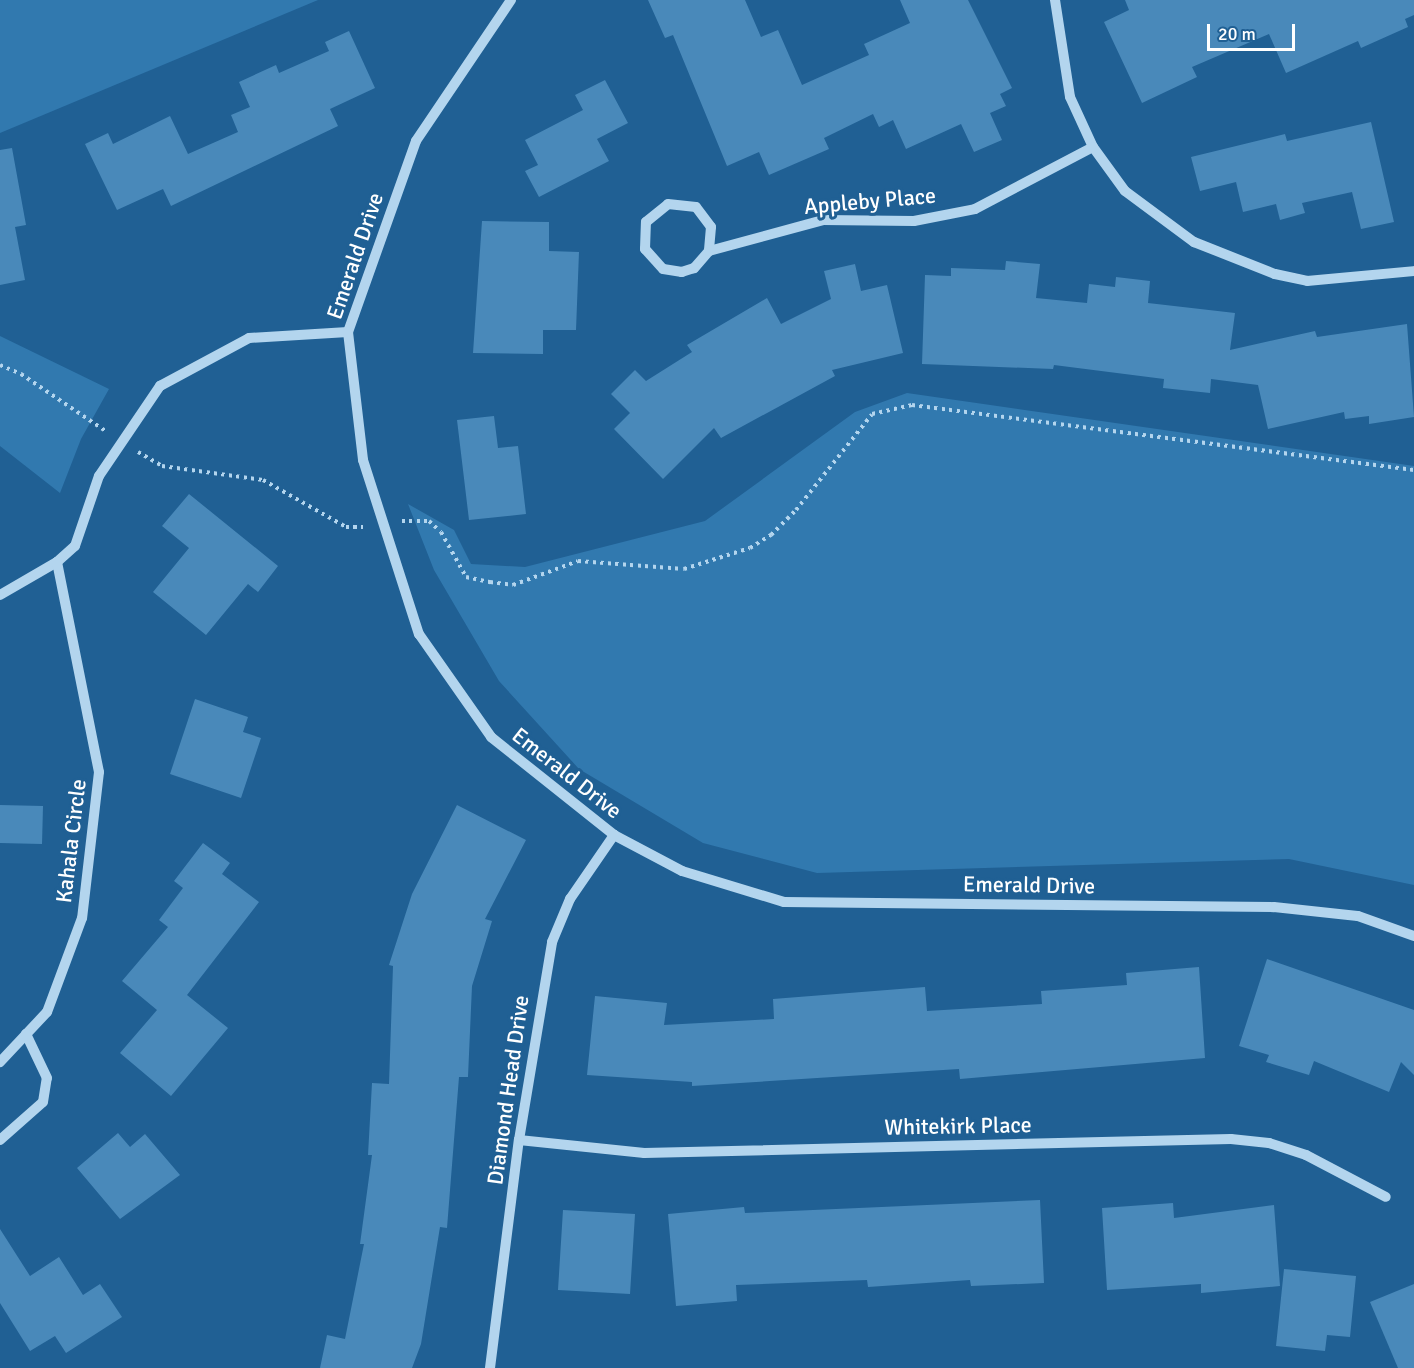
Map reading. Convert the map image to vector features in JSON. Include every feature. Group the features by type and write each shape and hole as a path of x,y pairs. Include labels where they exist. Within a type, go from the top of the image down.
{"street":[{"name":"Emerald Drive","path":"511,0 416,141 348,332 363,460 419,634 490,737 614,835 682,871 784,902 1274,907 1358,916 1414,936"},
{"path":"1056,0 1070,97 1093,147 1125,191 1194,242 1307,281 1414,271"},
{"name":"Appleby Place","path":"709,251 711,227 696,207 668,204 646,222 645,249 663,269 682,272 694,268 709,251 823,220 915,221 975,209 1093,147"},
{"path":"0,595 57,562 75,546 99,477 160,386 249,338 348,332"},
{"name":"Kahala Circle","path":"0,1062 47,1012 82,918 99,772 57,562"},
{"name":"Diamond Head Drive","path":"490,1368 519,1140 552,942 570,899 614,835"},
{"path":"0,1140 43,1102 47,1078 26,1034"},
{"name":"Whitekirk Place","path":"519,1140 644,1153 1231,1139 1269,1143 1306,1155 1386,1197"}],"path":[{"path":"0,365 21,374 162,466 263,480 346,527 383,521 429,521 441,532 466,577 513,585 547,576 578,561 684,568 750,549 771,535 796,510 872,414 912,405 1414,470"}],"shaded area":[{"path":"0,0 318,0 0,133"},
{"path":"0,336 109,389 81,439 60,493 0,446"},
{"path":"907,393 1414,466 1414,885 1289,859 817,873 703,843 579,769 499,681 434,570 408,504 454,530 471,564 525,567 705,521 855,412"}],"building":[{"path":"648,0 745,0 761,37 778,30 802,85 869,55 864,44 910,23 900,0 968,0 1012,88 1000,94 1006,106 990,113 1002,140 974,152 961,124 906,149 893,120 879,127 873,114 824,138 829,149 769,175 759,152 727,166 673,35 665,38"},
{"path":"1125,0 1414,0 1414,15 1405,19 1408,27 1361,48 1358,41 1286,73 1269,34 1192,67 1197,77 1142,103 1104,22 1129,10"},
{"path":"349,31 375,88 330,109 338,126 171,206 163,189 117,210 85,144 108,133 113,144 170,116 188,154 238,132 231,115 250,107 239,82 276,65 279,73 329,51 325,42"},
{"path":"605,80 628,123 597,139 609,161 539,197 525,171 538,165 525,140 583,110 575,95"},
{"path":"1371,122 1394,222 1361,229 1352,192 1302,203 1305,213 1280,220 1276,204 1243,212 1236,182 1200,191 1191,157 1285,134 1287,141"},
{"path":"12,148 26,225 15,227 25,280 0,285 0,150"},
{"path":"482,221 549,222 549,251 579,252 576,330 543,330 543,354 473,353"},
{"path":"1006,261 1040,264 1036,298 1087,303 1089,284 1115,287 1116,277 1150,281 1148,303 1235,313 1230,350 1315,331 1317,337 1407,324 1414,417 1369,424 1369,416 1345,419 1344,412 1268,429 1258,385 1211,379 1210,393 1163,388 1164,379 1054,365 1053,369 922,364 925,275 951,276 951,268 1005,270"},
{"path":"855,264 861,291 887,285 903,353 832,370 835,376 721,438 714,428 663,479 614,429 630,413 611,394 635,370 646,381 692,352 687,345 767,298 781,324 831,299 824,271"},
{"path":"494,416 498,448 518,446 526,514 469,520 457,420"},
{"path":"189,494 278,566 258,592 248,584 206,635 153,592 189,548 162,526"},
{"path":"195,699 248,717 243,732 261,738 241,798 170,774"},
{"path":"0,805 43,806 42,844 0,843"},
{"path":"457,805 526,840 485,919 492,921 472,986 468,1077 459,1077 447,1228 440,1227 421,1344 412,1368 320,1368 327,1335 345,1339 364,1244 360,1244 372,1155 368,1155 372,1083 389,1084 393,966 389,965 412,894"},
{"path":"203,843 230,863 222,874 259,902 187,995 228,1028 171,1096 120,1053 157,1010 122,981 168,927 159,920 183,888 174,881"},
{"path":"1267,959 1414,1010 1414,1075 1401,1062 1389,1092 1314,1061 1309,1075 1266,1062 1269,1055 1239,1046"},
{"path":"1199,967 1205,1058 960,1079 959,1069 692,1086 692,1082 587,1075 595,996 667,1003 664,1025 774,1019 773,999 925,987 927,1011 1042,1004 1041,991 1127,985 1126,973"},
{"path":"118,1133 130,1147 145,1134 180,1175 120,1219 77,1168"},
{"path":"1040,1200 1044,1283 971,1286 970,1280 868,1287 867,1280 736,1285 737,1301 676,1306 668,1214 744,1207 745,1213"},
{"path":"1173,1203 1174,1218 1274,1205 1280,1286 1201,1293 1201,1284 1107,1290 1102,1208"},
{"path":"563,1210 635,1214 630,1294 558,1290"},
{"path":"0,1229 30,1276 59,1257 83,1295 100,1284 122,1317 66,1353 55,1336 30,1351 0,1303"},
{"path":"1284,1269 1356,1276 1350,1337 1327,1335 1325,1351 1276,1346"},
{"path":"1414,1284 1414,1368 1398,1368 1370,1302"}]}
